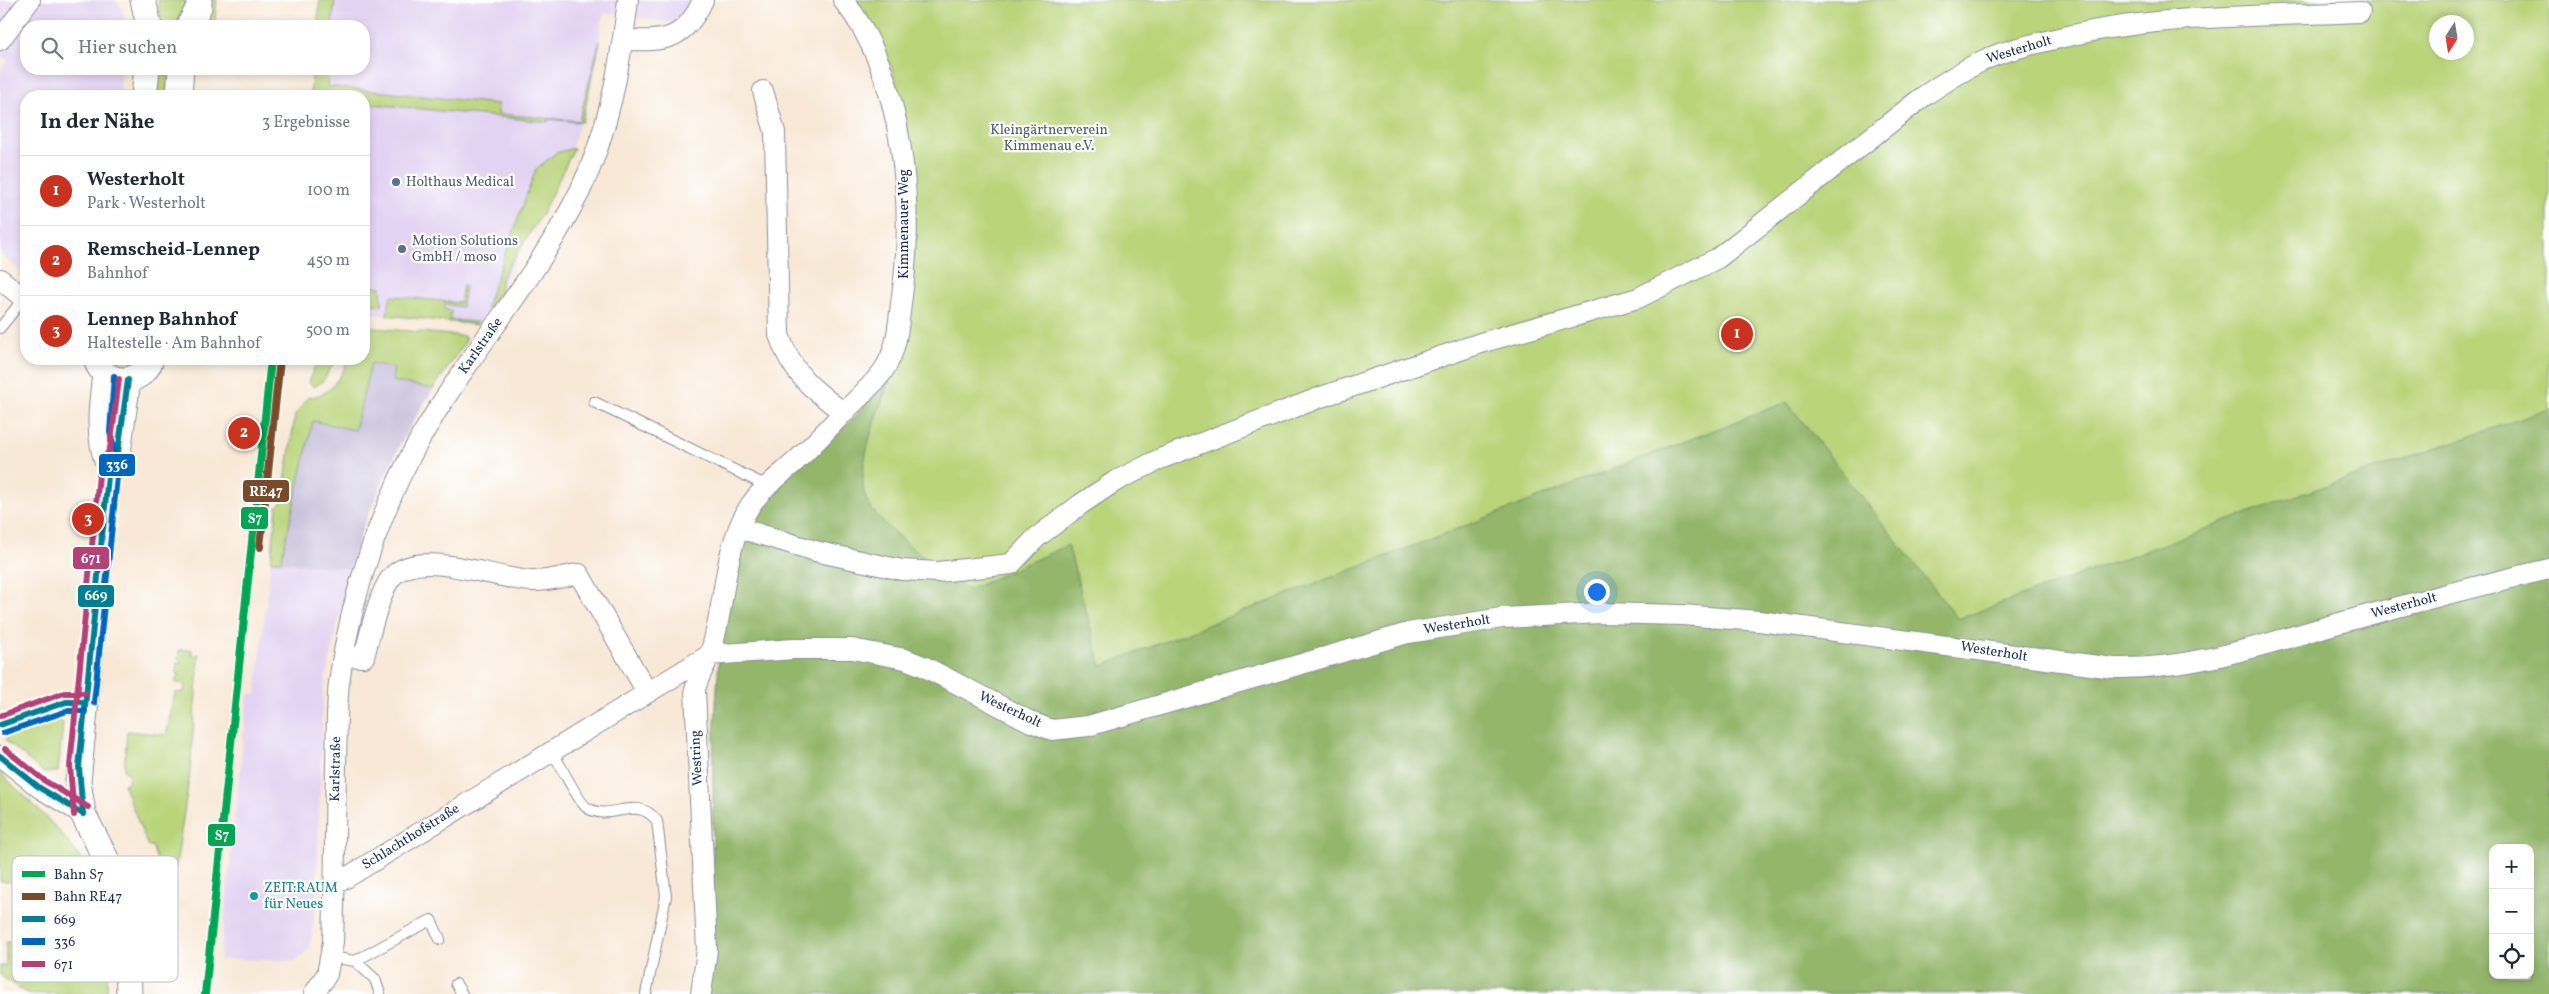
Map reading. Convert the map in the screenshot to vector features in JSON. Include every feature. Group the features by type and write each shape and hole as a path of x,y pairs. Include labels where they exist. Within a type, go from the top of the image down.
{"street":[{"path":"0,40 30,0"},
{"path":"143,0 148,20"},
{"path":"192,20 199,7 200,0"},
{"name":"Karlstraße","path":"333,883 338,708 344,656 373,544 389,501 420,436 534,269 580,190 598,147 607,118 623,40 628,0"},
{"path":"623,40 651,41 677,35 691,21 703,0"},
{"name":"Kimmenauer Weg","path":"739,528 753,500 798,460 844,413 883,371 894,350 904,287 907,218 904,168 888,95 870,42 843,0"},
{"name":"Westerholt","path":"739,528 819,552 902,570 938,572 1010,564 1036,538 1081,504 1114,482 1160,459 1321,397 1484,342 1638,298 1694,272 1718,258 1924,96 1954,76 1983,61 2020,47 2128,24 2173,20 2360,12"},
{"path":"145,90 146,75"},
{"path":"179,90 181,75"},
{"path":"763,91 774,132 779,335 785,354 798,375 812,389 844,413"},
{"path":"0,279 20,295"},
{"path":"104,856 82,814 78,767 109,466 118,452 110,371 146,369 148,365"},
{"name":"Westring","path":"701,994 707,950 695,690 698,676 709,655 729,558 739,528"},
{"path":"344,656 364,657 384,592 391,577 414,564 449,566 534,581 580,574 647,692"},
{"name":"Westerholt","path":"709,655 794,649 852,648 887,655 923,666 1031,722 1052,730 1088,726 1408,632 1502,618 1601,613 1682,615 1759,621 2113,668 2151,668 2212,659 2469,588 2549,569"},
{"name":"Schlachthofstraße","path":"333,883 346,878 709,655"},
{"path":"0,725 66,702 85,702"},
{"path":"0,756 40,788 82,814"},
{"path":"314,994 327,974 331,957 333,883"}],"lane":[{"path":"0,328 20,305"},
{"path":"594,402 767,486"},
{"path":"552,751 585,806 596,812 638,808 650,811 657,821 666,896 646,994"},
{"path":"355,961 431,920 440,939"},
{"path":"331,957 355,961 376,980 380,994"},
{"path":"456,984 462,994"}],"shaded area":[{"path":"0,0 114,0 121,7 125,20 20,20 20,75 122,75 120,90 20,90 20,270 0,254 0,71 8,60 0,55"},
{"path":"320,0 689,0 675,23 603,13 596,65 575,139 542,214 478,325 370,314 370,90 311,90 312,75 370,75 370,20 318,20"},
{"path":"370,328 464,336 466,341 426,400 399,446 364,524 350,569 271,561 277,507 282,502 295,415 308,397 325,394 343,372 346,365 370,365"},
{"path":"271,561 350,569 323,690 316,907 309,949 296,961 220,959 248,695 256,694"}],"green space":[{"path":"158,0 184,0 184,7 178,20 161,20"},
{"path":"211,0 217,0 216,20 205,20"},
{"path":"320,0 335,0 333,20 318,20"},
{"name":"Kleingärtnerverein Kimmenau e.V.","path":"856,0 2549,0 2549,414 1956,624 1097,675 968,596 876,518 862,498 860,474 870,424 881,405 905,334 915,254 911,144 891,66 865,10"},
{"path":"600,41 582,122 548,119 548,122 370,104 370,91 498,104 498,114 579,121"},
{"path":"158,75 168,75 167,90 157,90"},
{"path":"312,75 328,75 327,86 365,90 311,90"},
{"path":"574,148 542,214 501,278 501,291 489,309 486,307 536,169 556,153"},
{"path":"463,284 465,286 462,307 445,304 444,307 446,310 451,311 450,320 477,322 478,325 387,315 391,296 460,303"},
{"path":"370,286 381,287 382,305 370,304"},
{"path":"370,328 464,336 466,341 433,389 392,381 394,368 371,363 355,430 313,421 281,561 271,561 277,507 282,502 295,415 308,397 322,394 328,390 342,373 345,365 370,365"},
{"path":"894,364 872,430 864,467 863,483 865,496 871,508 895,534 968,590 1068,545 1101,666 1787,402 1958,619 2273,504 2549,409 2549,994 704,994 712,951 713,750 720,642 742,544 757,511 784,480 855,417"},
{"path":"315,365 332,365 323,381 314,387 309,383"},
{"path":"179,650 192,650 192,656 199,654 190,772 177,856 156,856 152,846 148,846 123,784 128,783 129,773 124,771 127,731 166,735 175,693 184,692 185,684 175,683 179,674 176,673 177,663 181,663 181,660 178,659"},
{"path":"58,719 63,723 58,772 44,773 6,741 7,735"},
{"path":"0,773 51,822 79,856 12,856 12,882 0,881"},
{"path":"6,942 12,942 12,982 107,982 107,994 28,994 0,975 0,966 6,966"}],"rail line":[{"name":"S7","path":"205,994 270,365"},
{"name":"RE47","path":"260,547 279,365"}],"transit line":[{"name":"336","path":"94,703 118,467 110,432 114,376"},
{"name":"671","path":"74,815 70,766 100,465 110,449 119,379"},
{"name":"669","path":"83,814 79,767 109,466 118,452 128,380"},
{"name":"671","path":"0,716 64,693 85,693"},
{"name":"669","path":"0,725 66,702 85,702"},
{"name":"336","path":"3,733 67,711 85,711"},
{"name":"671","path":"5,749 45,781 88,807"},
{"name":"669","path":"0,756 40,788 83,814"}],"place":[{"name":"Holthaus Medical","path":"396,182"},
{"name":"Motion Solutions GmbH / moso","path":"402,249"},
{"name":"Westerholt","path":"1737,334"},
{"name":"Remscheid-Lennep","path":"244,433"},
{"name":"Lennep Bahnhof","path":"88,519"},
{"name":"ZEIT:RAUM für Neues","path":"254,896"}]}
